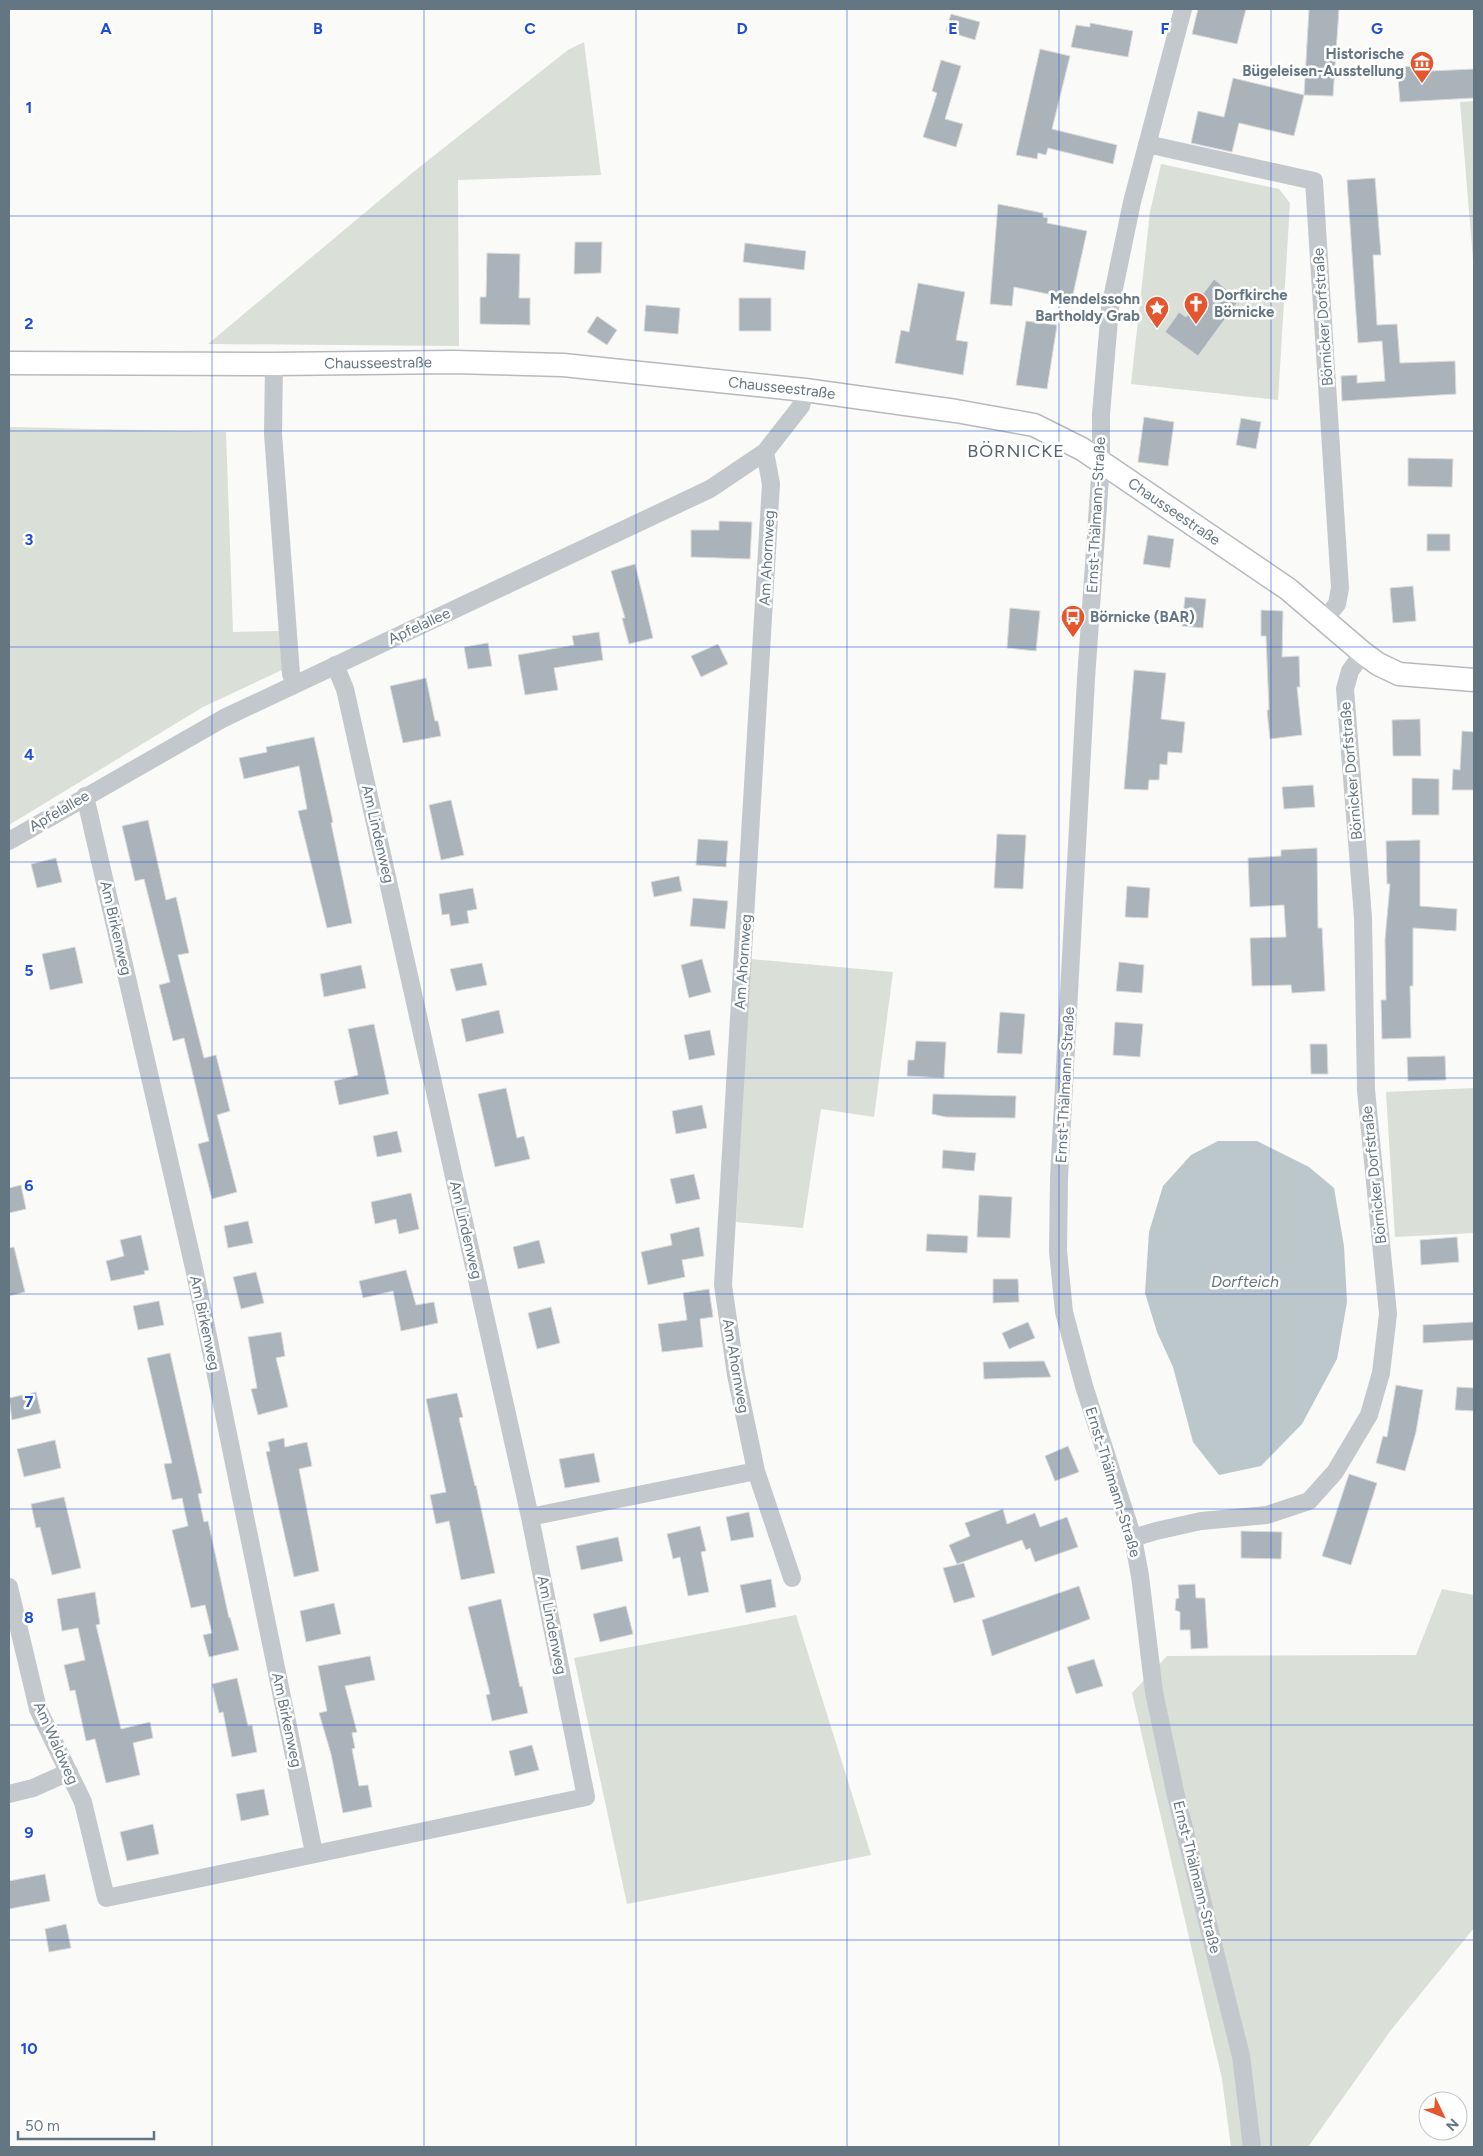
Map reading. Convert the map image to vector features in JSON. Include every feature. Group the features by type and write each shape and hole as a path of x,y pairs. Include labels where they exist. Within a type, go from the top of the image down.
{"main road":[{"name":"Chausseestraße","path":"9,363 274,364 454,362 563,366 805,390 902,402 1034,425 1066,439 1288,588 1334,604 1363,653 1399,674 1474,680"}],"street":[{"name":"Ernst-Thälmann-Straße","path":"1183,9 1147,144 1110,308 1102,414 1102,463 1086,671 1059,1178 1058,1251 1064,1312 1081,1378 1133,1538 1140,1576 1154,1692 1176,1796 1241,2056 1252,2147"},
{"name":"Börnicker Dorfstraße","path":"1147,144 1314,181 1334,604"},
{"path":"274,364 273,434 291,674 295,684"},
{"name":"Apfelallee","path":"9,841 224,718 710,489 765,452 801,406 805,390"},
{"name":"Am Ahornweg","path":"765,452 772,484 723,1285 736,1375 756,1471 792,1578"},
{"name":"Börnicker Dorfstraße","path":"1133,1538 1201,1521 1267,1515 1309,1501 1336,1472 1369,1415 1381,1373 1388,1314 1366,1090 1363,917 1345,689 1350,671 1363,653"},
{"name":"Am Lindenweg","path":"314,1853 586,1796 530,1517 345,689 335,665"},
{"name":"Am Birkenweg","path":"85,796 194,1268 314,1853"},
{"path":"530,1517 756,1471"},
{"name":"Am Waldweg","path":"9,1587 38,1709 83,1802 106,1898 314,1853"},
{"path":"9,1794 33,1788 69,1772"}],"shaded area":[{"path":"584,42 601,175 458,180 459,346 208,344 417,169 568,50"},
{"path":"1474,101 1474,272 1460,102"},
{"path":"1161,164 1279,189 1290,203 1278,400 1131,384 1150,212"},
{"path":"9,427 226,432 233,632 279,631 282,670 203,707 9,825"},
{"path":"750,959 893,972 874,1117 821,1109 803,1228 736,1222"},
{"path":"1474,1088 1474,1233 1395,1237 1386,1092"},
{"path":"1442,1589 1474,1595 1474,1928 1391,2030 1308,2147 1231,2147 1222,2079 1132,1693 1167,1656 1416,1655"},
{"path":"796,1615 871,1855 627,1904 574,1658"}],"water":[{"name":"Dorfteich","path":"1218,1141 1257,1141 1309,1167 1334,1188 1344,1246 1347,1302 1337,1359 1302,1424 1261,1466 1219,1475 1193,1442 1173,1367 1157,1332 1145,1293 1149,1232 1163,1186 1191,1155"}],"building":[{"path":"1198,9 1246,9 1237,44 1192,34"},
{"path":"1309,9 1339,9 1333,96 1304,95"},
{"path":"951,14 980,22 975,40 946,31"},
{"path":"1090,23 1133,31 1128,57 1071,47 1076,25 1090,27"},
{"path":"1040,49 1070,56 1052,129 1117,145 1113,164 1048,148 1046,155 1038,153 1037,159 1016,155"},
{"path":"941,60 961,66 945,119 963,124 956,147 923,137 937,93 932,91"},
{"path":"1430,65 1430,71 1474,69 1474,98 1400,102 1397,67"},
{"path":"1233,78 1304,95 1294,136 1239,123 1232,152 1191,143 1198,111 1224,117"},
{"path":"1375,178 1381,255 1373,255 1377,325 1397,324 1400,363 1455,361 1456,394 1342,401 1341,376 1357,375 1357,383 1385,381 1382,341 1358,343 1347,180"},
{"path":"998,204 1043,213 1043,217 1048,218 1047,223 1087,231 1072,299 1014,287 1012,306 990,304"},
{"path":"575,242 602,242 601,273 574,274"},
{"path":"745,243 806,251 804,270 743,262"},
{"path":"487,253 520,254 519,298 530,298 530,325 480,324 480,297 486,297"},
{"name":"Dorfkirche Börnicke","path":"1214,279 1239,300 1198,356 1165,332 1179,312 1186,317"},
{"path":"918,283 965,292 956,340 968,342 963,375 895,363 901,330 909,332"},
{"path":"739,298 771,298 771,331 739,331"},
{"path":"646,305 680,308 678,334 644,331"},
{"path":"597,316 617,330 607,345 587,332"},
{"path":"1026,321 1057,325 1047,389 1016,385"},
{"path":"1144,417 1174,422 1168,466 1138,462"},
{"path":"1241,418 1261,422 1256,449 1236,445"},
{"path":"1408,458 1453,459 1452,487 1408,486"},
{"path":"719,521 752,522 750,559 691,557 691,530 719,530"},
{"path":"1427,534 1450,534 1450,551 1427,551"},
{"path":"1148,535 1174,539 1170,568 1143,564"},
{"path":"635,564 653,638 629,644 622,618 625,618 611,571"},
{"path":"1413,586 1416,621 1393,623 1390,588"},
{"path":"1185,597 1206,599 1203,628 1182,626"},
{"path":"1010,608 1040,611 1036,651 1007,648"},
{"path":"1261,610 1283,611 1282,657 1299,656 1300,687 1297,687 1302,735 1270,739 1267,710 1269,710 1266,636 1261,636"},
{"path":"599,632 603,660 554,668 558,690 525,695 518,655 574,645 572,636"},
{"path":"488,643 492,666 468,669 464,647"},
{"path":"718,644 728,664 701,677 691,656"},
{"path":"1134,670 1166,673 1161,719 1185,722 1182,753 1168,752 1167,765 1160,764 1159,780 1149,780 1148,790 1124,789"},
{"path":"426,678 435,721 438,721 441,736 403,743 390,686"},
{"path":"1420,719 1421,756 1393,756 1392,720"},
{"path":"1462,731 1474,732 1474,790 1452,790 1453,769 1460,770"},
{"path":"314,737 333,822 331,823 352,923 327,928 298,811 307,809 299,766 244,779 239,758 267,752 266,747"},
{"path":"1412,778 1439,779 1439,815 1412,815"},
{"path":"1313,785 1315,807 1284,809 1282,787"},
{"path":"451,800 464,855 441,860 429,805"},
{"path":"148,820 166,900 176,897 189,953 178,955 204,1058 216,1055 230,1111 217,1115 237,1192 212,1199 198,1144 209,1141 184,1038 173,1041 159,985 170,982 144,879 135,881 122,826"},
{"path":"997,834 1026,835 1023,889 994,888"},
{"path":"698,839 728,841 726,867 696,865"},
{"path":"1420,840 1420,906 1457,909 1456,931 1413,928 1413,986 1410,986 1411,1038 1382,1039 1381,1000 1386,1000 1385,940 1390,884 1387,884 1386,841"},
{"path":"1317,848 1318,928 1322,928 1325,991 1292,993 1291,985 1252,986 1250,938 1286,937 1284,905 1250,907 1248,858 1281,856 1281,850"},
{"path":"56,858 62,882 37,888 31,864"},
{"path":"679,876 682,891 654,897 651,882"},
{"path":"1127,886 1150,888 1148,918 1125,917"},
{"path":"473,888 477,909 467,911 469,923 451,926 449,914 442,915 439,894"},
{"path":"693,898 728,901 725,929 690,926"},
{"path":"75,947 83,983 50,990 42,954"},
{"path":"702,959 711,992 689,998 681,965"},
{"path":"1119,962 1144,965 1142,993 1116,991"},
{"path":"482,963 487,985 456,991 450,969"},
{"path":"361,965 366,988 324,997 320,974"},
{"path":"499,1010 504,1033 466,1042 461,1019"},
{"path":"1000,1012 1025,1014 1022,1054 997,1053"},
{"path":"1115,1022 1143,1024 1140,1057 1113,1055"},
{"path":"374,1024 389,1094 339,1105 334,1081 358,1075 348,1029"},
{"path":"710,1030 715,1055 689,1060 684,1035"},
{"path":"916,1041 946,1042 944,1078 907,1076 908,1060 914,1060"},
{"path":"1310,1044 1327,1044 1328,1074 1311,1074"},
{"path":"1445,1056 1446,1080 1408,1081 1407,1057"},
{"path":"506,1088 517,1138 524,1136 530,1159 495,1167 478,1094"},
{"path":"933,1094 1016,1096 1015,1118 946,1117 932,1114"},
{"path":"702,1105 707,1128 676,1134 672,1111"},
{"path":"397,1131 402,1152 377,1157 373,1136"},
{"path":"943,1150 976,1153 974,1171 942,1168"},
{"path":"694,1174 700,1199 676,1204 670,1179"},
{"path":"21,1185 26,1209 9,1213 9,1188"},
{"path":"411,1193 419,1229 399,1234 396,1219 375,1224 371,1202"},
{"path":"979,1195 1012,1197 1010,1238 977,1237"},
{"path":"248,1221 253,1243 228,1248 224,1226"},
{"path":"699,1227 704,1256 682,1260 685,1277 648,1285 641,1252 672,1245 670,1234"},
{"path":"927,1234 968,1236 967,1253 926,1251"},
{"path":"141,1235 149,1270 144,1271 145,1274 111,1281 106,1261 124,1256 120,1240"},
{"path":"1457,1237 1459,1262 1421,1265 1420,1240"},
{"path":"539,1240 545,1263 518,1269 513,1247"},
{"path":"14,1247 25,1292 9,1296 9,1248"},
{"path":"406,1270 416,1305 434,1302 438,1323 401,1331 393,1291 363,1298 359,1281"},
{"path":"256,1272 264,1303 241,1309 233,1277"},
{"path":"993,1279 1018,1279 1019,1302 993,1303"},
{"path":"709,1289 713,1317 700,1319 703,1347 662,1352 658,1324 687,1320 683,1293"},
{"path":"159,1301 164,1325 138,1330 133,1306"},
{"path":"551,1307 560,1343 537,1349 528,1313"},
{"path":"1028,1322 1035,1338 1009,1349 1002,1333"},
{"path":"1474,1322 1474,1340 1423,1343 1423,1325"},
{"path":"281,1332 285,1356 276,1358 288,1407 258,1415 251,1389 257,1388 248,1337"},
{"path":"170,1353 202,1493 198,1494 204,1522 208,1521 229,1618 239,1650 209,1657 203,1635 212,1633 205,1605 191,1608 172,1530 188,1526 182,1498 172,1500 164,1464 172,1463 147,1358"},
{"path":"1044,1361 1051,1377 984,1379 983,1362"},
{"path":"1396,1385 1423,1390 1416,1432 1405,1471 1376,1463 1383,1436 1387,1437"},
{"path":"1457,1387 1474,1388 1474,1411 1455,1410"},
{"path":"36,1392 41,1413 12,1420 9,1398"},
{"path":"457,1393 463,1417 459,1418 495,1573 461,1580 449,1521 436,1524 430,1495 446,1492 426,1399"},
{"path":"284,1438 285,1447 307,1442 312,1466 299,1469 319,1571 294,1577 266,1452 270,1451 268,1442"},
{"path":"55,1440 61,1468 24,1477 17,1449"},
{"path":"1068,1446 1079,1472 1055,1481 1045,1456"},
{"path":"594,1453 600,1482 565,1488 559,1459"},
{"path":"1349,1474 1377,1483 1351,1565 1322,1556"},
{"path":"64,1497 81,1568 52,1575 40,1527 36,1528 31,1504"},
{"path":"1003,1509 1007,1524 1035,1513 1040,1527 1067,1517 1078,1547 1035,1562 1030,1548 1026,1550 1022,1540 957,1564 949,1545 970,1536 965,1523"},
{"path":"749,1512 754,1537 731,1541 726,1517"},
{"path":"700,1526 706,1551 701,1552 709,1592 688,1596 680,1557 673,1559 667,1534"},
{"path":"1241,1531 1282,1532 1281,1559 1241,1558"},
{"path":"618,1537 623,1561 581,1570 576,1546"},
{"path":"964,1563 975,1597 954,1603 943,1568"},
{"path":"771,1579 776,1607 746,1613 740,1585"},
{"path":"1195,1584 1196,1598 1205,1598 1208,1648 1191,1649 1190,1630 1180,1630 1180,1612 1175,1610 1176,1599 1179,1598 1178,1585"},
{"path":"1079,1586 1090,1619 992,1656 982,1620"},
{"path":"95,1592 100,1624 96,1625 121,1729 150,1722 153,1738 133,1743 140,1775 106,1783 95,1739 86,1741 75,1690 70,1691 64,1665 85,1660 78,1628 62,1631 57,1599"},
{"path":"501,1599 520,1687 522,1686 528,1713 492,1721 486,1695 490,1694 468,1607"},
{"path":"334,1603 341,1634 306,1642 300,1611"},
{"path":"626,1606 633,1634 600,1642 593,1614"},
{"path":"370,1656 375,1680 345,1686 357,1732 352,1733 355,1748 352,1749 359,1786 368,1785 372,1807 343,1813 331,1754 319,1713 327,1711 318,1666"},
{"path":"1094,1659 1103,1686 1076,1694 1067,1667"},
{"path":"237,1678 248,1726 252,1725 257,1752 232,1757 223,1712 219,1713 212,1684"},
{"path":"532,1745 539,1770 515,1776 509,1751"},
{"path":"264,1789 269,1815 241,1821 236,1794"},
{"path":"153,1824 159,1854 127,1861 120,1832"},
{"path":"45,1874 50,1901 9,1909 9,1881"},
{"path":"66,1924 71,1948 49,1952 45,1929"}],"place":[{"name":"Historische Bügeleisen-Ausstellung","path":"1422,84"},
{"name":"Dorfkirche Börnicke","path":"1196,325"},
{"name":"Mendelssohn Bartholdy Grab","path":"1157,329"},
{"name":"Börnicke (BAR)","path":"1073,638"}],"district":[{"name":"BÖRNICKE","path":"1016,451"}]}
